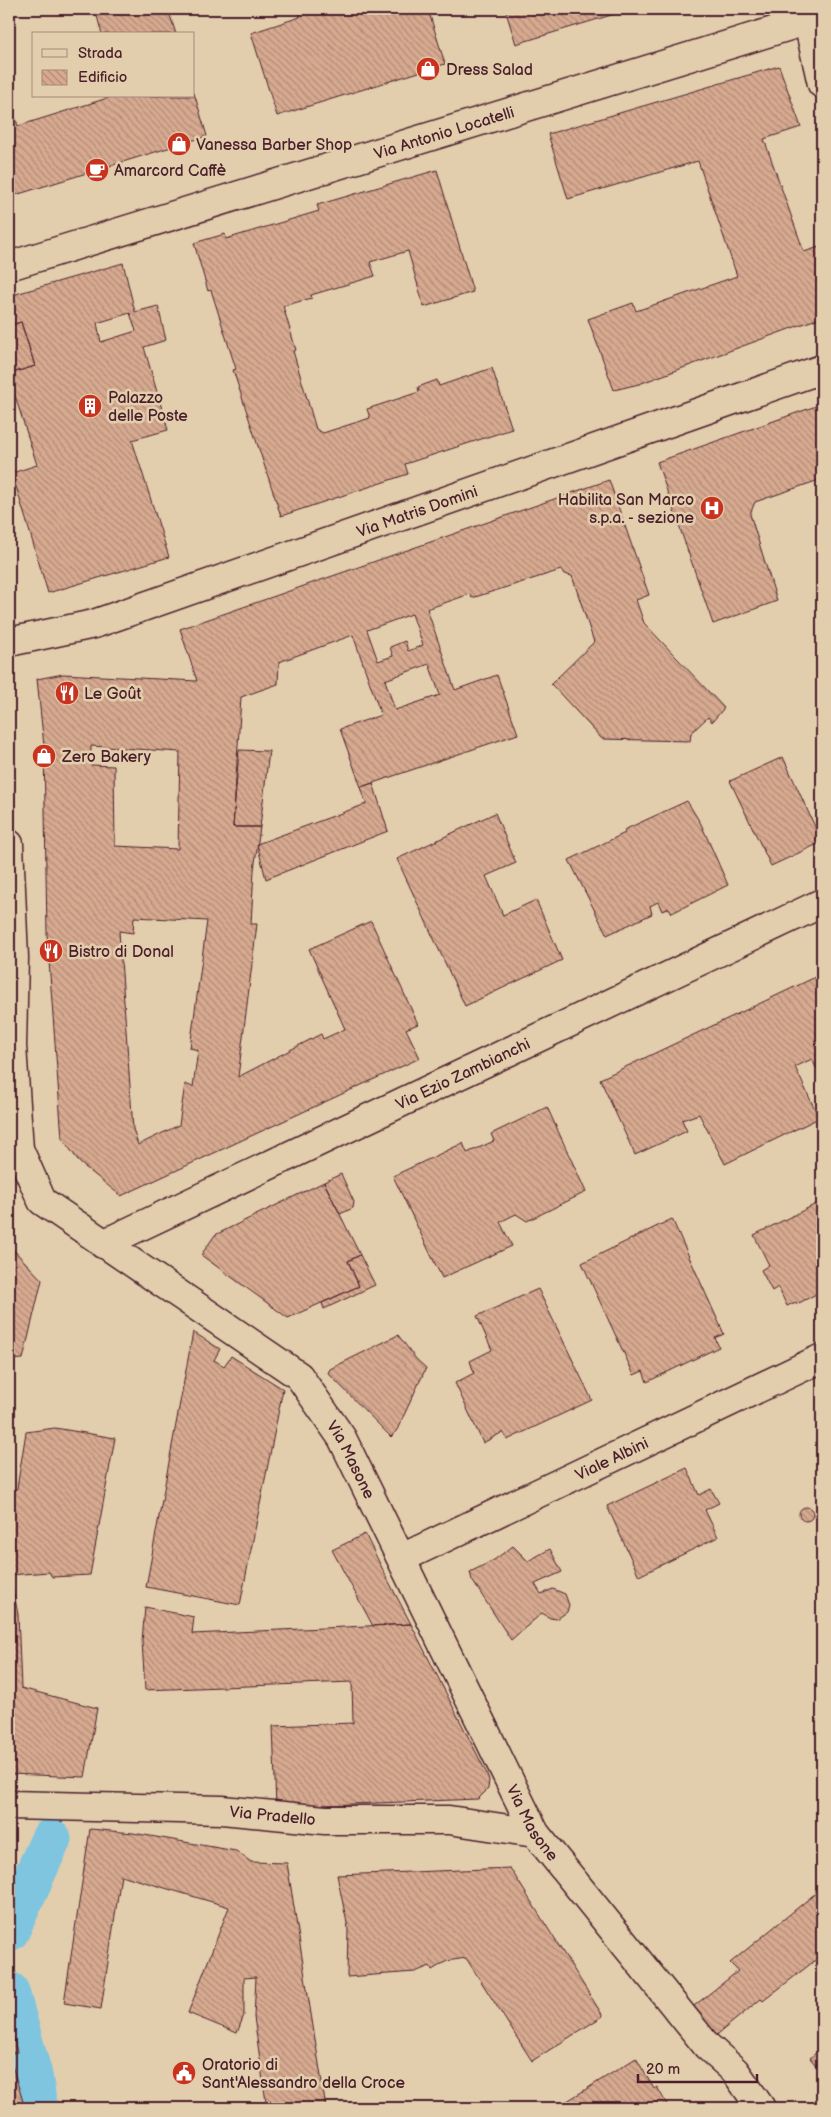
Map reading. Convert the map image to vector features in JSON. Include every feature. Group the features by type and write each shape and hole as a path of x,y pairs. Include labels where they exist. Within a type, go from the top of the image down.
{"street":[{"path":"812,15 822,84"},
{"name":"Via Antonio Locatelli","path":"9,266 812,15"},
{"name":"Via Matris Domini","path":"9,642 94,624 822,368"},
{"name":"Via Masone","path":"9,844 14,958 12,1046 19,1149 42,1201 299,1376 342,1438 402,1558 534,1834 707,2046 735,2071 761,2108"},
{"name":"Via Ezio Zambianchi","path":"103,1244 822,903"},
{"name":"Viale Albini","path":"402,1558 822,1358"},
{"name":"Via Pradello","path":"9,1805 222,1810 325,1820 449,1820 534,1834"}],"building":[{"path":"95,9 168,9 175,32 101,32"},
{"path":"298,9 428,9 445,64 277,116 251,33 300,17"},
{"path":"505,9 631,9 516,44"},
{"path":"779,66 801,127 764,139 804,252 822,246 822,317 639,384 614,390 588,319 633,303 636,311 737,276 698,161 568,199 548,134"},
{"path":"9,95 18,126 108,98 195,98 195,96 207,136 9,197"},
{"path":"437,170 473,292 424,307 408,251 370,262 375,276 311,295 312,298 283,306 296,350 293,351 316,429 323,433 370,418 367,409 419,392 418,387 437,380 439,386 492,368 512,429 405,464 408,474 281,516 233,370 236,369 211,290 208,291 194,243 225,234 226,239 319,211 317,205"},
{"name":"Palazzo delle Poste","path":"123,263 135,312 158,306 166,340 144,347 168,430 132,440 169,557 48,593 12,473 37,465 9,377 9,374 35,366 21,322 14,324 9,308 9,296","holes":["130,313 136,331 101,342 97,323"]},
{"path":"21,322 35,366 9,374 9,326"},
{"name":"Habilita San Marco s.p.a. - sezione","path":"822,404 822,479 755,502 750,514 777,601 713,624 657,462"},
{"path":"609,480 649,595 636,600 644,623 724,708 712,722 708,717 691,733 690,741 602,739 551,684 594,642 572,576 564,574 561,570 472,598 470,594 427,609 455,690 497,675 518,734 361,787 340,729 381,715 353,635 279,662 278,684 241,697 233,827 260,827 254,870 251,924 257,924 238,1077 321,1034 323,1039 345,1029 309,949 371,921 418,1024 406,1029 420,1058 121,1196 80,1163 62,1138 47,934 44,746 37,679 63,674 197,681 180,629","holes":["412,614 423,645 408,651 405,641 390,647 393,656 378,661 367,630","429,664 440,695 395,710 385,680","91,746 180,752 178,849 115,846 114,766 91,765","134,917 207,921 190,1048 198,1050 193,1087 185,1084 179,1125 138,1145 133,1129 119,931 133,933"]},
{"path":"239,750 269,751 260,827 233,827"},
{"path":"783,757 822,842 771,866 730,781"},
{"path":"373,783 388,831 266,879 257,844 366,804 361,787"},
{"path":"687,801 701,824 728,885 672,913 669,908 662,911 658,902 650,906 652,914 607,935 569,860 625,833 624,830"},
{"path":"495,813 516,863 486,876 503,915 536,900 562,960 465,1006 397,859"},
{"path":"822,974 822,1065 816,1068 812,1059 795,1067 819,1118 725,1164 699,1114 682,1120 687,1131 635,1155 600,1079"},
{"path":"547,1107 586,1192 527,1221 516,1214 500,1222 512,1246 442,1278 393,1176 463,1143 467,1153 494,1141 491,1134"},
{"path":"341,1174 354,1202 353,1208 340,1214 324,1182"},
{"path":"324,1182 360,1255 348,1261 359,1286 288,1318 201,1255 215,1235"},
{"path":"822,1201 822,1291 797,1304 796,1302 787,1306 778,1287 772,1291 761,1270 769,1265 754,1235"},
{"path":"672,1219 724,1334 715,1338 719,1347 647,1382 643,1371 634,1375 582,1263"},
{"path":"9,1245 42,1280 23,1359 9,1360"},
{"path":"360,1255 375,1285 324,1309 322,1303 359,1286 348,1261"},
{"path":"538,1289 592,1400 507,1440 503,1432 483,1443 455,1383 474,1373 470,1361 492,1350 477,1316"},
{"path":"193,1332 220,1349 214,1360 224,1366 231,1356 283,1389 240,1605 146,1587"},
{"path":"398,1335 416,1359 426,1368 397,1430 391,1437 328,1373 330,1369"},
{"path":"55,1428 115,1438 90,1575 52,1577 49,1572 10,1575 18,1614 21,1688 97,1708 85,1777 9,1774 9,1498 17,1488 26,1432"},
{"path":"687,1468 699,1495 711,1489 719,1503 705,1510 718,1537 639,1576 607,1506"},
{"path":"803,1507 809,1507 813,1514 809,1521 803,1521 799,1517 799,1511"},
{"path":"365,1534 411,1624 373,1626 332,1550"},
{"path":"513,1546 528,1561 550,1549 562,1572 535,1584 541,1594 553,1589 565,1594 569,1605 567,1612 557,1619 550,1618 542,1613 511,1640 472,1580 470,1572 494,1560"},
{"path":"145,1607 194,1617 192,1634 411,1624 487,1774 489,1780 488,1789 478,1799 276,1807 273,1726 353,1723 352,1682 145,1690 142,1641"},
{"path":"90,1829 133,1833 236,1851 251,1862 287,1863 326,2108 228,2108 266,2102 254,2017 256,1977 244,1978 244,2015 237,2033 188,2013 229,1907 121,1875 101,2009 64,2003"},
{"path":"510,1868 603,2016 532,2061 466,1958 447,1961 432,1970 430,1966 415,1972 347,1977 348,1928 337,1875"},
{"path":"822,1888 822,1955 763,2001 761,1999 708,2042 685,2013 738,1971 730,1963"},
{"path":"9,2019 17,2052 9,2054"},
{"path":"822,2048 822,2073 810,2058"},
{"path":"9,2056 25,2108 9,2108"},
{"path":"636,2058 654,2089 657,2087 669,2108 556,2108"}],"waterway":[{"path":"9,1931 51,1839"},
{"path":"9,1992 32,2075 37,2108"}],"place":[{"name":"Dress Salad","path":"428,69"},
{"name":"Vanessa Barber Shop","path":"179,144"},
{"name":"Amarcord Caffè","path":"97,170"},
{"name":"Palazzo delle Poste","path":"90,406"},
{"name":"Habilita San Marco s.p.a. - sezione","path":"712,508"},
{"name":"Le Goût","path":"67,693"},
{"name":"Zero Bakery","path":"44,756"},
{"name":"Bistro di Donal","path":"51,951"},
{"name":"Oratorio di Sant'Alessandro della Croce","path":"184,2073"}]}
